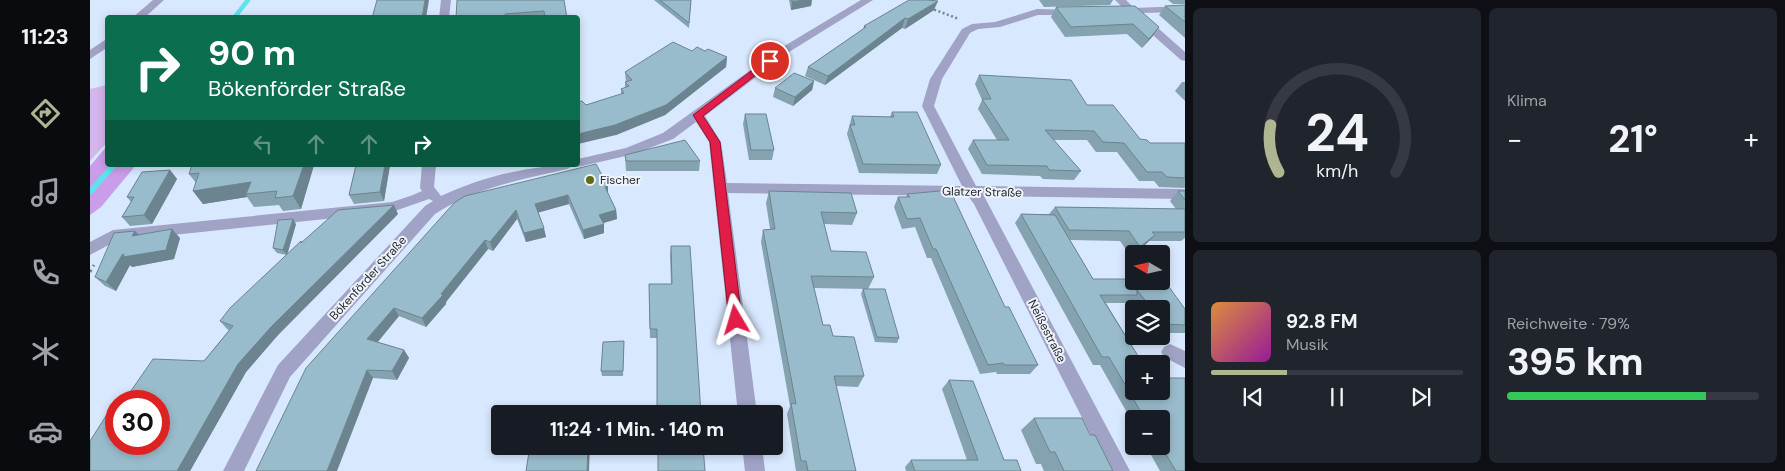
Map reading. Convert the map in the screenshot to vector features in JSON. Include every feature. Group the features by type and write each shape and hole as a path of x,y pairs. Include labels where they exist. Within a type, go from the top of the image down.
{"street":[{"path":"141,15 159,0"},
{"path":"444,15 446,0"},
{"path":"580,163 629,151 668,136 785,50 868,0"},
{"path":"1120,0 1185,58"},
{"path":"1105,11 1185,9"},
{"path":"976,26 996,25 1037,12 1085,12"},
{"name":"Neißestraße","path":"976,26 966,31 936,79 928,106 972,192 980,201 1120,471"},
{"path":"90,56 105,44"},
{"path":"698,115 715,142 747,405"},
{"path":"429,167 427,188 435,197"},
{"name":"Bökenförder Straße","path":"233,471 284,371 430,210 435,197 458,193 486,184 558,167"},
{"name":"Glatzer Straße","path":"720,188 1185,194"},
{"path":"90,249 114,236 392,207 418,199 435,197"},
{"path":"753,455 755,471"}],"path":[{"path":"927,7 976,26"}],"shaded area":[{"path":"105,85 105,144 90,161 90,89"},
{"path":"105,148 105,167 134,167 101,207 90,215 90,166"}],"building":[{"path":"377,0 425,0 422,15 373,15"},
{"path":"457,0 564,0 566,15 545,15 544,11 505,15 456,15"},
{"path":"660,0 691,0 689,23"},
{"path":"909,0 938,1 908,19 905,18 828,76 808,67 866,27 864,26"},
{"path":"1185,5 1185,22 1165,6"},
{"path":"1135,6 1159,27 1149,39 1133,24 1071,27 1056,7"},
{"path":"673,42 692,51 697,47 705,51 708,49 727,57 666,105 615,125 580,134 580,102 586,105 624,93 621,89 629,86 625,82 632,80 625,72"},
{"path":"794,73 814,81 795,97 775,88"},
{"path":"979,75 1071,80 1087,105 1113,105 1140,139 1147,140 1150,143 1185,143 1185,178 1167,177 1162,172 1147,172 1124,143 1103,142 1094,131 1045,130 1081,171 1049,170 1047,166 987,165 973,140 1009,140 982,99 991,99"},
{"path":"892,112 917,112 941,165 863,164 850,125 855,125 852,116 894,117"},
{"path":"745,114 766,114 774,150 751,150"},
{"path":"685,140 700,161 626,161 625,155"},
{"path":"596,164 608,186 605,187 616,210 599,215 604,224 583,230 568,195 535,204 544,228 524,233 516,210 490,242 485,240 441,294 443,295 422,318 394,308 367,339 404,350 392,371 367,370 327,471 256,471 306,368 454,203 465,196"},
{"path":"191,167 303,167 293,196 275,198 277,191 246,194 251,182 193,191 199,173 189,174"},
{"path":"356,167 385,167 380,192 349,195"},
{"path":"170,170 144,215 122,217 134,197 127,197 142,172"},
{"path":"950,190 1005,307 1009,307 1038,365 1005,365 1003,363 988,365 936,249 933,249 920,218 907,219 898,197 910,197 907,194"},
{"path":"769,191 851,193 857,213 821,212 831,251 866,252 874,277 811,276 823,325 830,325 833,336 854,337 864,376 834,376 856,471 808,471 806,461 801,461 791,403 796,404 763,230 775,229"},
{"path":"1178,191 1185,191 1185,200"},
{"path":"394,205 271,327 238,364 177,471 90,471 90,441 105,418 105,455 170,455 170,390 132,390 153,359 204,361 233,326 220,321 230,308 301,241 301,243 338,210"},
{"path":"1055,207 1185,209 1185,232 1152,232 1155,235 1142,245 1139,245 1129,231 1069,230"},
{"path":"1021,214 1055,215 1093,279 1125,279 1125,290 1137,290 1137,295 1100,295 1125,335 1125,345 1131,345 1137,355 1125,355 1125,385 1109,357 1102,357"},
{"path":"293,219 283,250 273,248 278,220"},
{"path":"172,229 166,250 123,257 124,254 106,282 95,277 114,233 135,231 132,236"},
{"path":"671,246 690,246 700,405 657,405 657,329 650,329 649,284 672,284"},
{"path":"1170,288 1185,309 1185,325 1170,324 1170,300 1145,300 1137,290 1170,290"},
{"path":"863,289 885,289 899,338 877,337"},
{"path":"624,341 623,371 601,371 603,342"},
{"path":"1170,378 1185,378 1185,471 1176,471 1166,455 1170,455 1170,410 1140,410 1134,400 1170,400"},
{"path":"949,380 973,381 1004,460 1017,460 1021,471 915,471 911,460 978,460"},
{"path":"1034,418 1082,418 1090,435 1095,435 1113,471 1064,471 1055,452 1050,452"},
{"path":"529,455 588,455 587,471 526,471"},
{"path":"658,455 704,455 705,471 658,471"}],"waterway":[{"path":"236,15 248,0"},
{"path":"90,192 112,167"}],"place":[{"name":"Fischer","path":"590,180"}],"route":[{"path":"736,320 715,142 698,115 770,61"}]}
